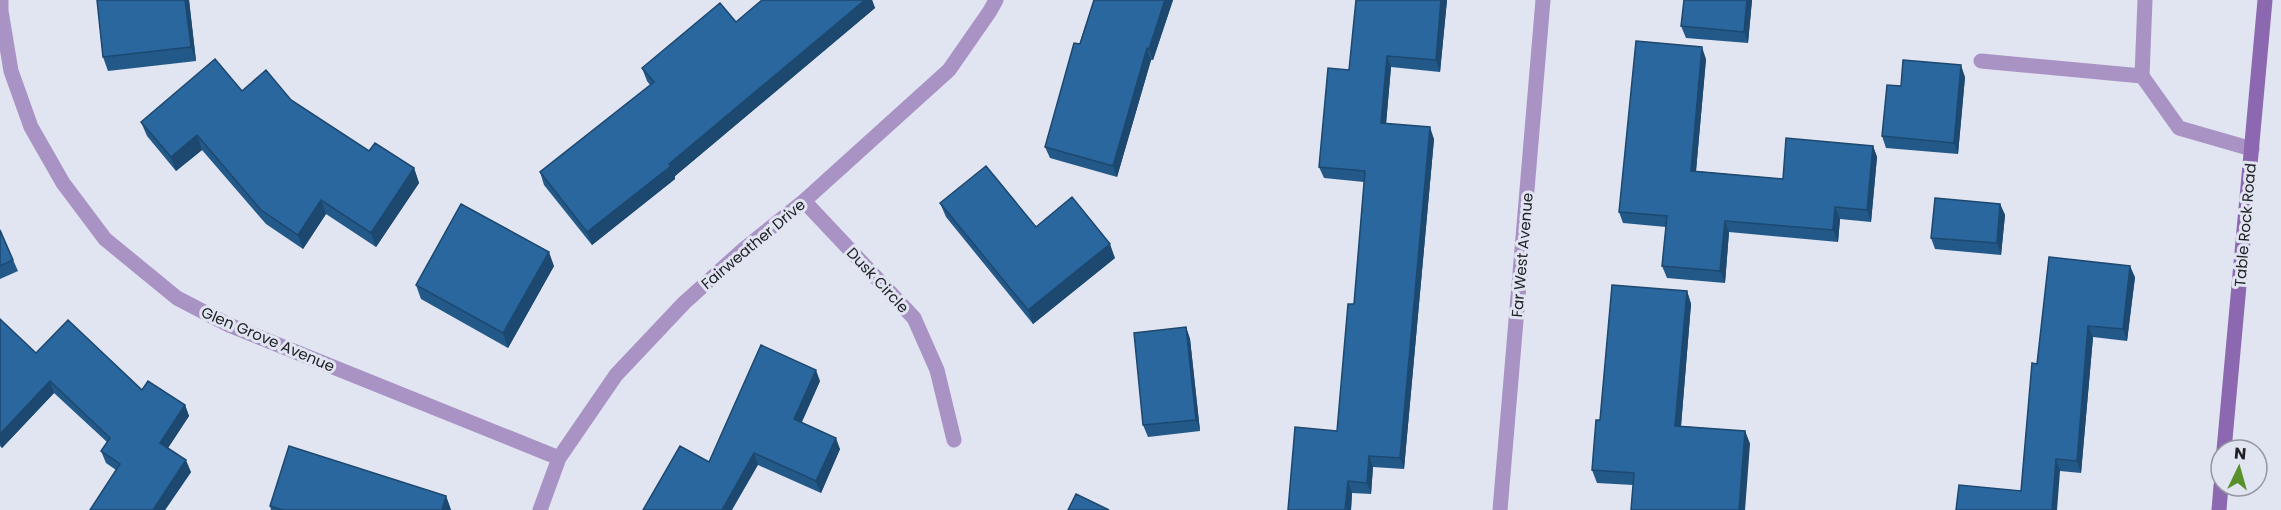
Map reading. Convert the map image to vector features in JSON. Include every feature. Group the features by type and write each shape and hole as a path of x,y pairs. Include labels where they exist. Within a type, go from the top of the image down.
{"main road":[{"name":"Table Rock Road","path":"2225,438 2265,0"}],"street":[{"name":"Glen Grove Avenue","path":"2,0 1,11 11,71 31,127 52,164 63,183 105,239 168,291 229,325 559,458"},
{"name":"Fairweather Drive","path":"540,510 559,458 616,375 684,303 744,249 804,201 949,70 996,0"},
{"name":"Far West Avenue","path":"1500,510 1543,0"},
{"path":"2145,0 2142,76 2180,128 2252,149"},
{"path":"1981,61 2142,76"},
{"name":"Dusk Circle","path":"804,201 914,318 937,370 954,440"}],"building":[{"path":"97,0 185,0 191,47 103,57"},
{"path":"762,0 865,0 669,164 671,166 587,232 540,172 654,82 642,68 720,3 736,22"},
{"path":"1094,0 1165,0 1149,49 1147,48 1113,166 1045,147 1074,43 1080,44"},
{"path":"1356,0 1441,0 1436,60 1387,56 1381,123 1430,127 1400,458 1369,456 1367,483 1348,481 1345,510 1288,510 1295,427 1337,431 1348,304 1354,304 1365,171 1319,167 1328,68 1349,70"},
{"path":"1684,0 1747,0 1744,32 1681,26"},
{"path":"1636,41 1702,47 1691,171 1783,179 1786,138 1873,146 1867,210 1835,207 1833,230 1725,221 1720,271 1662,266 1667,216 1619,212"},
{"path":"215,59 242,91 266,70 291,100 369,151 375,143 414,168 371,233 321,200 298,235 261,210 197,135 171,157 141,122"},
{"path":"1903,60 1961,65 1954,143 1882,136 1887,85 1901,86"},
{"path":"986,166 1036,227 1072,197 1110,244 1028,310 940,203"},
{"path":"1935,198 2000,204 1997,243 1931,238"},
{"path":"461,204 549,252 503,333 416,285"},
{"path":"0,230 13,260 0,266"},
{"path":"2049,257 2130,266 2123,329 2088,326 2077,461 2056,459 2052,510 1956,510 1959,485 2021,491 2032,363 2037,364"},
{"path":"1612,285 1687,291 1675,426 1745,431 1739,510 1631,510 1634,473 1592,470 1596,420 1600,420"},
{"path":"0,319 36,353 68,320 142,390 148,381 185,405 160,443 186,460 153,510 90,510 120,464 101,451 110,438 50,381 0,434"},
{"path":"1186,327 1196,420 1143,425 1134,333"},
{"path":"761,345 816,370 794,419 836,438 816,481 754,453 722,510 643,510 680,446 709,462"},
{"path":"289,446 446,496 442,510 283,510 270,506"},
{"path":"1076,494 1109,510 1068,510"}]}
